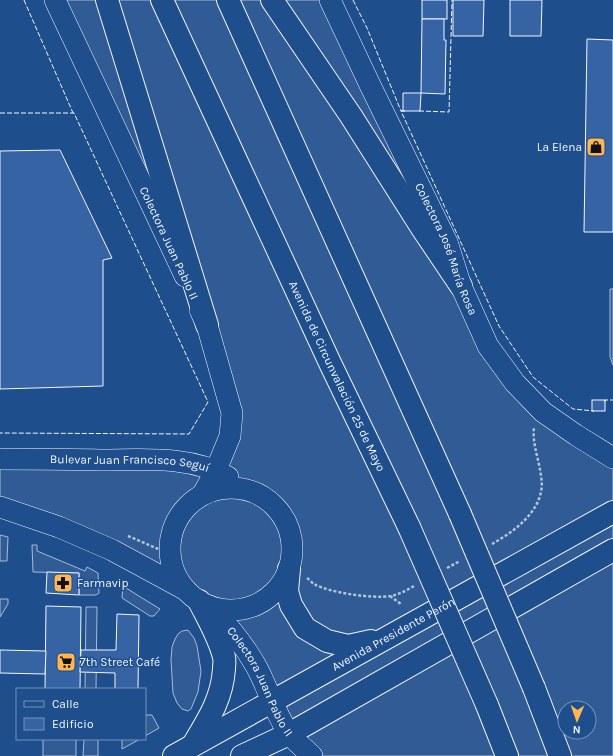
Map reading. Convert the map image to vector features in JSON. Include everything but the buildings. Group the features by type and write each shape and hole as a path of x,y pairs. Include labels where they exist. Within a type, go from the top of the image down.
{"main road":[{"name":"Colectora Juan Pablo II","path":"55,0 208,325 232,413 230,436 216,470 203,494"},
{"path":"107,0 208,325"},
{"name":"Avenida de Circunvalación 25 de Mayo","path":"162,0 330,363 409,527 487,705 506,756"},
{"path":"228,0 460,514 534,688 560,756"},
{"path":"272,0 355,123 461,286"},
{"name":"Colectora José María Rosa","path":"330,0 447,242 461,286 488,346 515,383 543,412 613,458"},
{"name":"Bulevar Juan Francisco Seguí","path":"0,459 152,460 195,463 216,470 252,491"},
{"path":"193,746 213,712 223,684 224,659 215,633 198,599 178,580 172,567 170,539 174,525 181,513 191,502 203,494 219,488 236,488 252,491 266,498 278,509 287,523 292,538 291,562 287,591 291,605 305,628 327,642 348,646 388,637"},
{"path":"0,507 59,527 112,550 198,599 223,610 237,610 251,607 263,601 283,582 291,562"},
{"name":"Avenida Presidente Perón","path":"174,756 272,703 613,512"},
{"path":"242,756 289,734 613,550"},
{"name":"Colectora Juan Pablo II","path":"198,599 226,622 243,645 257,667 272,703 289,734 312,756"}],"path":[{"path":"488,546 514,529 531,514 538,501 542,477 534,446 534,428 543,412"},
{"path":"442,571 462,560"},
{"path":"291,562 314,584 351,594 390,596 401,593 415,586"},
{"path":"390,596 401,604"}],"shaded area":[{"path":"55,0 330,0 515,383 613,458 613,756 312,756 209,606 0,507 0,459 216,470 230,436 207,325"},
{"path":"610,289 613,289 613,365 610,357"},
{"path":"0,535 8,537 7,561 0,561"},
{"path":"32,545 37,545 37,551 85,571 87,567 98,573 99,593 96,595 79,595 79,573 33,572"},
{"path":"123,586 160,609 154,616 150,616 122,598"},
{"path":"0,599 8,599 8,604 0,617"},
{"path":"86,607 97,607 96,688 85,688"},
{"path":"188,630 194,638 197,646 201,671 198,692 191,709 188,711 182,709 177,703 173,693 171,660 172,647 175,639 182,631"},
{"path":"146,715 152,715 159,728 146,735"},
{"path":"43,740 76,740 76,756 43,756"},
{"path":"84,740 98,740 98,756 83,756"},
{"path":"122,740 138,740 122,749"}],"fence":[{"path":"24,0 73,113"},
{"path":"353,0 367,28 401,111 403,111"},
{"path":"419,111 449,112 452,0"},
{"path":"405,111 401,111 499,326 533,377 573,409 594,411"},
{"path":"0,113 74,113 208,402 189,434 0,433"},
{"path":"605,402 605,400 613,400"}],"place":[{"name":"La Elena","path":"596,147"},
{"name":"Farmavip","path":"63,583"},
{"name":"7th Street Café","path":"66,662"}]}
